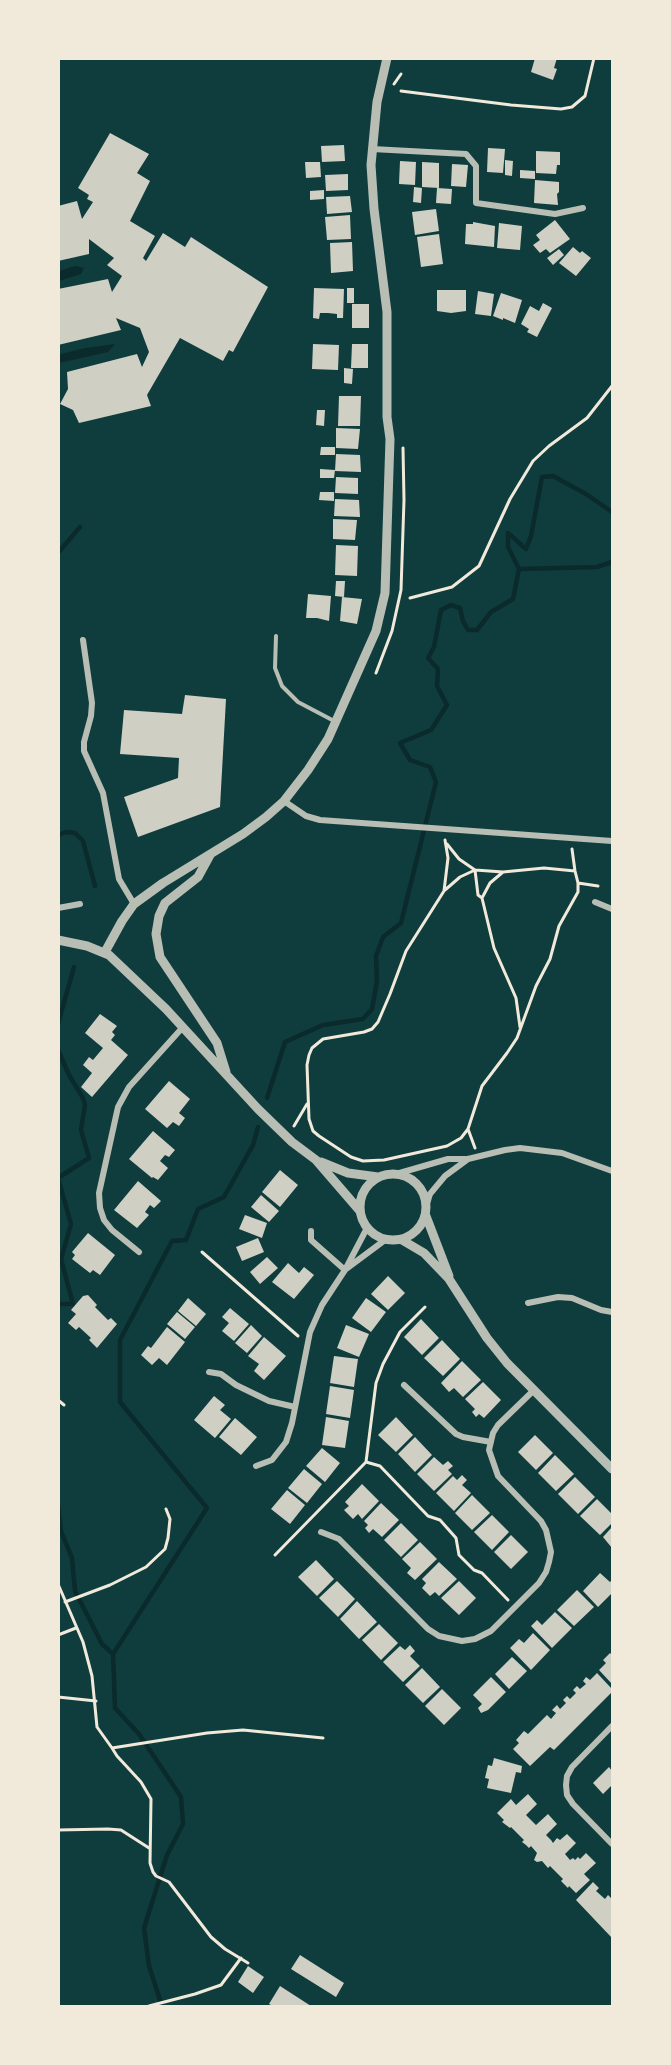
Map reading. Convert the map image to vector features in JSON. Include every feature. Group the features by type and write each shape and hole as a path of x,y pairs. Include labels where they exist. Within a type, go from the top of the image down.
{"street":[{"path":"105,952 134,904 163,883 243,834 284,801 315,761 336,722 376,631 385,593 390,439 387,417 388,334 384,279 372,184 372,149 377,102 387,58"},
{"path":"372,149 466,154 476,166 476,203 555,214 583,208"},
{"path":"83,640 92,703 84,750 103,793 119,879 134,904"},
{"path":"284,801 306,816 320,820 612,841"},
{"path":"211,853 198,877 165,903 159,916 156,934 160,957 217,1043 228,1077"},
{"path":"595,902 612,909"},
{"path":"58,908 80,904"},
{"path":"58,940 105,952 183,1027 258,1109 292,1142 316,1160 360,1211"},
{"path":"139,1252 112,1230 104,1220 99,1193 118,1107 129,1087 183,1027"},
{"path":"396,1174 448,1159 468,1159 505,1150 542,1149 562,1153 612,1170"},
{"path":"427,1204 424,1193 408,1177 387,1174 369,1183 364,1191 360,1211 367,1228 376,1236 385,1240 402,1240 421,1227 426,1216 430,1194 445,1176 468,1159"},
{"path":"316,1160 348,1173 378,1178"},
{"path":"426,1216 449,1279"},
{"path":"256,1466 272,1460 286,1442 295,1407 306,1343 314,1320 345,1270 367,1228"},
{"path":"311,1231 311,1240 345,1270"},
{"path":"345,1270 385,1240"},
{"path":"402,1240 424,1253 449,1279 507,1363 612,1469"},
{"path":"528,1303 558,1297 572,1298 612,1312"},
{"path":"209,1372 221,1374 244,1390 269,1401 295,1407"},
{"path":"404,1385 456,1434 491,1442"},
{"path":"321,1532 339,1539 428,1629 440,1636 462,1641 483,1636 539,1583 546,1572 551,1552 541,1521 498,1476 491,1459 491,1442 498,1425 534,1390"},
{"path":"612,1726 572,1767 567,1776 566,1785 567,1795 573,1804 612,1844"}],"lane":[{"path":"276,636 275,668 282,686 298,702 336,722"}],"path":[{"path":"400,91 561,109 572,107 585,96 594,58"},
{"path":"410,598 452,587 479,566 510,499 533,461 587,418 612,387"},
{"path":"444,891 448,858 445,830"},
{"path":"571,838 578,892 559,926 550,959 536,986 520,1029 507,1053 482,1086 468,1129 461,1138 447,1146 384,1160 363,1161 339,1151 314,1131 309,1119 307,1065 312,1048 323,1039 364,1032 372,1029 378,1022 406,951 444,891 460,877 475,870 503,872 544,868 575,872"},
{"path":"445,840 451,851 475,870 478,895 482,898 494,948 516,998 520,1029"},
{"path":"482,898 490,883 503,872"},
{"path":"578,883 598,886"},
{"path":"294,1126 308,1102"},
{"path":"468,1129 478,1156"},
{"path":"202,1252 306,1343"},
{"path":"275,1555 366,1462 376,1383 383,1364 400,1332 425,1307"},
{"path":"58,1400 64,1405"},
{"path":"366,1462 380,1466 428,1516 440,1520 456,1538 459,1555 474,1570 482,1573 515,1608"},
{"path":"67,1601 110,1585 146,1567 165,1549 170,1519 166,1509"},
{"path":"58,1584 83,1642 92,1676 97,1727 117,1756 141,1782 151,1799 149,1848 150,1863 156,1876 169,1882 211,1936 225,1949 249,1963"},
{"path":"58,1635 77,1628"},
{"path":"58,1697 96,1701"},
{"path":"112,1748 207,1733 243,1730 323,1738"},
{"path":"58,1830 108,1828 121,1830 149,1848"},
{"path":"150,2006 221,1984 240,1958"}],"water":[{"path":"75,266 84,268 81,274 59,281 59,271"},
{"path":"115,344 108,352 59,363 61,354"}],"building":[{"path":"535,58 557,58 554,68 557,69 553,80 531,72"},
{"path":"110,133 149,154 137,173 150,181 130,221 155,236 143,258 146,261 163,233 185,247 191,237 268,287 233,352 229,350 223,361 180,338 147,395 151,406 79,423 73,410 60,404 68,389 67,372 137,354 142,367 149,352 140,328 116,318 121,330 58,345 58,289 108,279 112,292 122,276 107,265 114,258 89,239 89,254 58,261 58,206 77,201 82,219 93,202 87,199 89,195 78,188"},
{"path":"344,145 345,161 322,162 321,146"},
{"path":"488,148 505,149 503,173 487,172"},
{"path":"536,151 560,152 560,165 557,165 556,174 536,173"},
{"path":"505,160 513,161 512,176 505,175"},
{"path":"400,161 416,162 415,185 399,184"},
{"path":"305,162 320,162 321,177 306,178"},
{"path":"422,162 439,163 439,188 422,187"},
{"path":"452,164 468,165 466,187 451,186"},
{"path":"520,170 535,171 535,179 520,178"},
{"path":"348,174 348,190 326,191 325,175"},
{"path":"535,180 559,182 558,205 534,203"},
{"path":"414,187 422,188 421,203 413,202"},
{"path":"437,188 452,189 451,204 436,203"},
{"path":"324,190 324,199 310,200 310,191"},
{"path":"350,196 352,212 327,214 326,197"},
{"path":"436,209 439,231 415,235 412,212"},
{"path":"350,215 351,239 327,240 325,217"},
{"path":"555,220 570,239 550,253 546,249 540,253 533,245 540,240 536,235"},
{"path":"473,222 495,226 494,247 465,244 466,224 473,224"},
{"path":"499,223 522,226 520,250 497,248"},
{"path":"439,234 443,264 421,267 417,237"},
{"path":"352,242 353,271 331,273 330,243"},
{"path":"573,247 591,258 576,276 559,263"},
{"path":"559,249 564,255 553,265 547,258"},
{"path":"314,288 344,289 343,318 337,318 337,314 320,313 319,319 313,318"},
{"path":"347,288 354,288 354,303 347,303"},
{"path":"437,290 466,290 466,311 451,313 437,311"},
{"path":"478,291 494,294 491,316 475,314"},
{"path":"501,293 522,300 515,323 493,316"},
{"path":"543,303 552,308 537,337 527,332 529,329 521,324 530,306 539,311"},
{"path":"352,304 369,304 369,328 352,328"},
{"path":"313,344 339,345 338,370 312,369"},
{"path":"352,344 368,344 368,368 351,368"},
{"path":"344,368 353,369 352,384 344,383"},
{"path":"339,396 361,396 360,426 338,426"},
{"path":"317,410 325,410 324,426 316,425"},
{"path":"336,428 360,429 358,449 336,448"},
{"path":"321,447 335,447 335,455 320,455"},
{"path":"336,454 360,455 361,472 335,471"},
{"path":"320,469 335,470 334,478 320,478"},
{"path":"336,477 358,478 358,494 335,493"},
{"path":"320,492 334,492 334,501 319,500"},
{"path":"335,499 359,500 360,517 334,516"},
{"path":"333,519 357,520 355,540 333,539"},
{"path":"336,545 358,546 357,576 335,575"},
{"path":"336,581 345,581 344,597 335,596"},
{"path":"308,594 331,596 329,621 306,618"},
{"path":"342,597 362,599 357,624 340,621"},
{"path":"185,695 226,699 220,807 138,837 124,797 178,778 179,758 120,754 124,710 182,714"},
{"path":"100,1014 117,1026 112,1032 115,1035 111,1040 128,1055 92,1097 81,1087 92,1073 83,1065 89,1057 93,1060 103,1048 85,1033"},
{"path":"169,1081 190,1099 179,1113 185,1118 179,1126 173,1122 167,1128 145,1109"},
{"path":"153,1131 175,1150 169,1157 165,1155 160,1161 168,1168 158,1180 152,1178 129,1159"},
{"path":"280,1170 298,1185 280,1207 262,1192"},
{"path":"138,1181 161,1201 154,1208 150,1205 145,1212 149,1215 137,1228 114,1210"},
{"path":"261,1195 279,1211 269,1222 251,1207"},
{"path":"245,1215 267,1223 262,1238 239,1229"},
{"path":"88,1233 115,1255 100,1275 93,1270 90,1273 72,1259 75,1255 72,1252"},
{"path":"258,1238 264,1252 242,1261 236,1247"},
{"path":"267,1257 278,1268 260,1284 250,1272"},
{"path":"288,1263 299,1273 304,1267 314,1275 294,1299 272,1282"},
{"path":"388,1276 405,1293 388,1310 371,1294"},
{"path":"88,1295 97,1305 95,1307 108,1320 111,1318 117,1324 97,1348 89,1340 91,1338 79,1327 76,1330 68,1323 76,1314 71,1310 83,1296"},
{"path":"188,1298 206,1314 196,1326 178,1311"},
{"path":"366,1298 386,1312 371,1332 352,1318"},
{"path":"230,1308 249,1324 234,1341 222,1331 229,1323 222,1317"},
{"path":"177,1312 195,1327 185,1339 167,1324"},
{"path":"421,1319 439,1338 422,1355 404,1337"},
{"path":"251,1325 262,1336 247,1353 235,1343"},
{"path":"346,1325 369,1334 359,1357 337,1348"},
{"path":"167,1327 185,1342 167,1365 159,1358 152,1365 141,1355 148,1346 151,1348"},
{"path":"264,1337 286,1356 264,1380 254,1371 259,1364 248,1356"},
{"path":"442,1340 460,1359 443,1376 424,1358"},
{"path":"334,1356 358,1359 354,1387 330,1383"},
{"path":"462,1361 481,1380 463,1397 454,1388 449,1392 441,1383"},
{"path":"483,1382 501,1400 484,1418 479,1414 476,1417 472,1412 475,1409 465,1399"},
{"path":"330,1386 354,1390 350,1418 326,1414"},
{"path":"214,1396 225,1405 220,1410 231,1419 215,1438 194,1420"},
{"path":"326,1417 349,1421 345,1448 322,1445"},
{"path":"396,1417 413,1435 396,1452 378,1435"},
{"path":"235,1418 257,1437 241,1455 219,1437"},
{"path":"535,1435 553,1453 536,1470 518,1452"},
{"path":"415,1437 432,1455 415,1472 398,1454"},
{"path":"322,1448 340,1463 325,1482 306,1466"},
{"path":"555,1455 574,1474 556,1491 538,1473"},
{"path":"434,1457 443,1465 448,1461 453,1466 448,1470 452,1474 434,1491 417,1474"},
{"path":"304,1469 322,1484 307,1503 288,1488"},
{"path":"462,1475 467,1480 462,1485 471,1493 454,1511 436,1493 453,1476 457,1480"},
{"path":"575,1477 595,1497 578,1514 558,1494"},
{"path":"362,1484 379,1501 362,1519 358,1514 353,1519 344,1510 349,1506 345,1502"},
{"path":"287,1490 305,1505 290,1524 271,1509"},
{"path":"472,1495 490,1513 472,1530 455,1513"},
{"path":"597,1499 612,1514 612,1523 600,1535 580,1516"},
{"path":"381,1503 399,1520 382,1537 373,1529 369,1533 365,1528 368,1525 364,1521"},
{"path":"492,1515 509,1532 492,1550 474,1532"},
{"path":"401,1523 418,1540 401,1557 384,1540"},
{"path":"612,1527 612,1548 603,1537"},
{"path":"511,1535 528,1552 511,1569 494,1552"},
{"path":"420,1542 437,1559 415,1580 407,1573 411,1568 402,1559"},
{"path":"316,1560 334,1579 317,1596 298,1577"},
{"path":"439,1562 457,1579 439,1596 435,1592 430,1596 422,1588 426,1583 422,1579"},
{"path":"600,1573 610,1582 612,1580 612,1593 598,1607 583,1591"},
{"path":"337,1581 355,1599 338,1617 319,1598"},
{"path":"459,1581 476,1598 459,1615 441,1598"},
{"path":"577,1590 594,1607 574,1626 557,1610"},
{"path":"357,1601 377,1622 359,1639 340,1619"},
{"path":"555,1612 572,1628 552,1648 531,1626 537,1620 542,1625"},
{"path":"379,1624 398,1643 381,1660 362,1640"},
{"path":"533,1633 550,1650 531,1670 510,1648 519,1639 524,1643"},
{"path":"410,1645 415,1651 410,1656 420,1666 403,1682 383,1662 400,1646 405,1650"},
{"path":"610,1653 612,1655 612,1684 599,1670 606,1663 603,1660"},
{"path":"512,1657 527,1671 509,1689 495,1674"},
{"path":"422,1668 440,1687 423,1703 405,1685"},
{"path":"597,1673 612,1689 612,1692 554,1750 550,1747 530,1766 513,1749 519,1743 516,1740 524,1731 528,1734 547,1715 551,1719 556,1713 552,1710 557,1705 560,1709 566,1703 563,1700 567,1696 570,1699 576,1693 573,1690 577,1686 580,1689 586,1684 583,1681 586,1677 590,1680"},
{"path":"491,1677 506,1692 488,1710 481,1713 478,1708 482,1704 473,1695"},
{"path":"442,1689 461,1708 444,1725 425,1706"},
{"path":"494,1758 522,1766 521,1773 516,1772 511,1793 487,1788 489,1779 485,1778 488,1765 492,1766"},
{"path":"609,1767 612,1771 612,1785 603,1794 593,1783"},
{"path":"528,1794 537,1804 526,1815 536,1825 548,1814 557,1824 546,1835 553,1843 557,1838 560,1840 567,1834 576,1843 565,1854 570,1860 578,1857 580,1859 586,1853 596,1863 584,1874 590,1880 576,1893 561,1881 563,1879 550,1866 548,1868 542,1861 534,1860 537,1853 531,1846 529,1848 522,1842 524,1840 511,1827 502,1822 504,1820 497,1813 511,1799 516,1805"},
{"path":"593,1882 599,1888 596,1891 605,1899 608,1895 612,1899 612,1938 576,1900"},
{"path":"300,1955 344,1983 336,1997 291,1969"},
{"path":"248,1966 264,1977 253,1993 238,1982"},
{"path":"280,1986 311,2006 273,2006 269,2004"}],"waterway":[{"path":"267,1098 285,1042 323,1025 363,1019 372,1009 377,981 376,956 383,937 401,923 436,782 430,767 410,760 400,743 431,730 447,705 437,686 438,669 428,658 434,647 441,610 451,605 460,608 468,630 477,630 491,612 513,599 519,569 508,547 508,533 526,549 531,536 542,477 553,476 586,494 612,512"},
{"path":"58,553 80,527"},
{"path":"519,569 597,567 612,562"},
{"path":"58,835 66,832 75,833 83,841 95,886"},
{"path":"58,1024 74,967"},
{"path":"58,1050 83,1098 85,1105 81,1130 89,1158 58,1178 71,1224 61,1259 73,1304 58,1304"},
{"path":"162,2006 149,1966 144,1928 167,1855 183,1824 181,1797 139,1734 115,1708 113,1654 207,1508 120,1402 120,1340 172,1241 186,1240 198,1209 224,1197 253,1145 258,1127"},
{"path":"58,1505 61,1531 72,1558 75,1591 102,1644 113,1654"}]}
